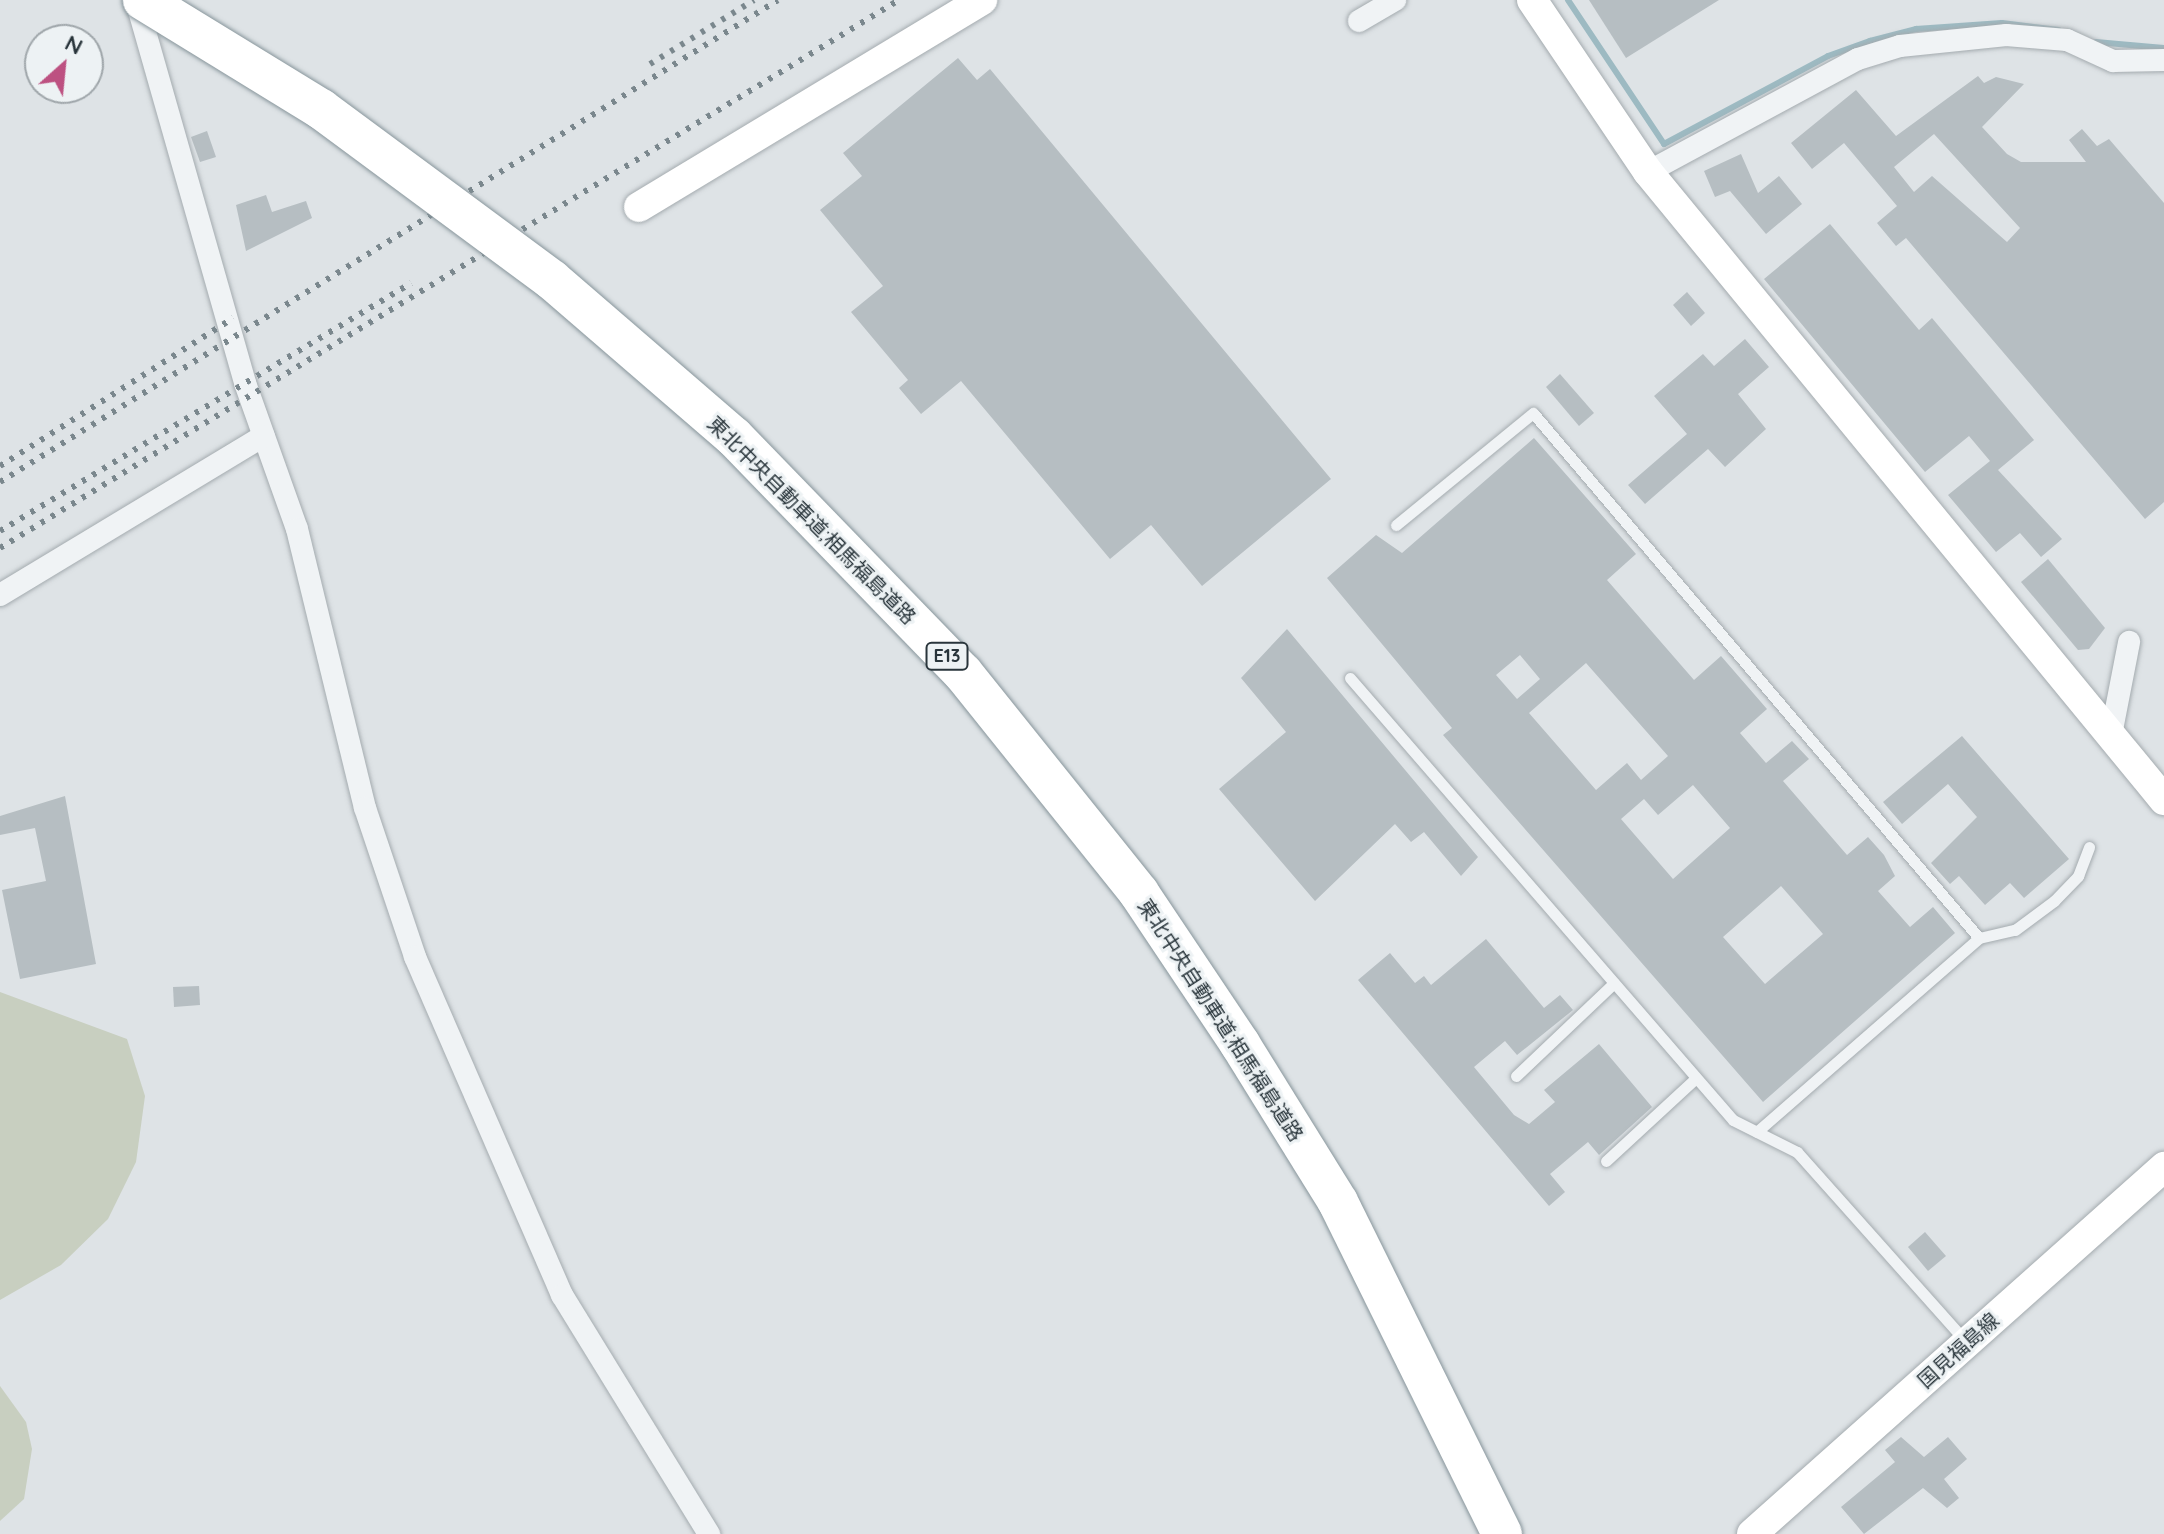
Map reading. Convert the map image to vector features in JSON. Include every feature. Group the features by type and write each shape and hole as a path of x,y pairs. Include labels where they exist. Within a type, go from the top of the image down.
{"highway":[{"name":"東北中央自動車道;相馬福島道路","path":"143,0 321,109 552,280 734,437 963,673 1139,893 1240,1044 1345,1215 1502,1534"},
{"name":"東北中央自動車道;相馬福島道路","path":"179,0 378,126 606,300 747,425 981,669 1139,865 1249,1024 1433,1339 1527,1534"}],"street":[{"path":"136,0 264,436 297,529 365,808 421,971 562,1295 709,1534"},
{"path":"639,207 982,0"},
{"path":"1359,21 1395,0"},
{"path":"1532,0 1648,172 2164,800"},
{"path":"1648,172 1858,59 1900,46 2006,35 2067,40 2113,61 2164,60"},
{"path":"0,595 264,436"},
{"path":"2111,735 2129,642"},
{"name":"国見福島線","path":"1752,1534 2164,1167"}],"lane":[{"path":"1396,525 1533,413 1979,938"},
{"path":"1350,678 1733,1120 1797,1152 1966,1342"},
{"path":"1757,1132 1979,938 2015,930 2054,901 2078,876 2089,847"},
{"path":"1516,1076 1614,983"},
{"path":"1606,1161 1696,1078"}],"green space":[{"path":"0,992 127,1039 145,1096 136,1162 108,1219 61,1265 0,1300"},
{"path":"0,1386 26,1422 32,1449 24,1499 0,1521"}],"building":[{"path":"1589,0 1719,0 1626,58"},
{"path":"958,58 977,80 990,69 1331,479 1202,586 1151,525 1110,559 961,381 921,414 899,388 908,380 851,312 883,286 820,210 862,176 843,153"},
{"path":"1978,76 1984,83 1996,77 2024,84 1982,127 2007,154 2021,162 2086,162 2069,140 2082,129 2097,146 2109,139 2164,203 2164,502 2145,519 1906,238 1896,246 1877,223 1897,206 1844,143 1812,169 1791,143 1856,90 1896,136","holes":["1934,134 2020,228 2007,242 1932,176 1914,192 1894,167"]},
{"path":"207,131 216,157 200,162 191,137"},
{"path":"1741,154 1758,193 1779,176 1802,204 1766,234 1730,191 1715,197 1704,171"},
{"path":"266,195 272,212 306,201 312,218 246,251 236,205"},
{"path":"1830,224 1919,330 1932,318 2034,440 1998,470 2062,539 2041,557 2020,533 1996,552 1948,495 1990,461 1969,436 1925,472 1764,279"},
{"path":"1687,292 1705,313 1691,326 1673,305"},
{"path":"1745,339 1769,367 1738,394 1766,429 1725,467 1708,449 1645,504 1628,485 1687,434 1654,396 1703,354 1714,366"},
{"path":"1560,374 1594,413 1579,426 1546,387"},
{"path":"1534,438 1636,554 1607,580 1694,680 1721,656 1767,709 1740,733 1766,763 1792,741 1809,759 1783,781 1847,855 1868,837 1884,855 1895,876 1878,891 1910,927 1933,907 1955,933 1763,1102 1443,735 1452,728 1327,578 1376,535 1402,553","holes":["1520,655 1540,679 1517,699 1496,675","1586,663 1668,756 1641,780 1627,763 1596,790 1529,713","1693,785 1730,828 1673,879 1621,819 1644,799 1658,815","1781,886 1823,934 1765,984 1723,937"]},
{"path":"2048,559 2105,628 2089,649 2078,650 2021,582"},
{"path":"1287,629 1478,857 1461,876 1424,832 1411,842 1395,824 1315,901 1219,789 1286,732 1241,678"},
{"path":"1962,736 2069,859 2024,898 2010,883 1985,905 1959,876 1950,884 1931,863 1977,817 1948,784 1902,824 1883,802"},
{"path":"65,796 96,964 20,979 2,890 46,881 35,828 0,835 0,816"},
{"path":"1486,939 1544,1008 1560,995 1573,1010 1517,1055 1505,1041 1474,1067 1514,1115 1529,1124 1555,1102 1544,1090 1599,1044 1652,1107 1599,1155 1588,1142 1550,1174 1565,1192 1549,1206 1358,980 1390,953 1415,983 1424,976 1431,985"},
{"path":"199,986 200,1005 174,1007 173,987"},
{"path":"1925,1232 1946,1256 1928,1271 1908,1247"},
{"path":"1901,1437 1924,1457 1948,1437 1967,1459 1944,1479 1959,1498 1947,1508 1923,1488 1864,1534 1841,1507 1895,1462 1885,1450"}],"waterway":[{"path":"1568,0 1664,144 1828,56 1870,41 1916,29 2002,23 2059,30"},
{"path":"2096,42 2164,48"}],"railway":[{"path":"650,64 754,0"},
{"path":"0,482 778,0"},
{"path":"0,548 899,0"},
{"path":"0,531 411,283"},
{"path":"0,466 233,318"}]}
